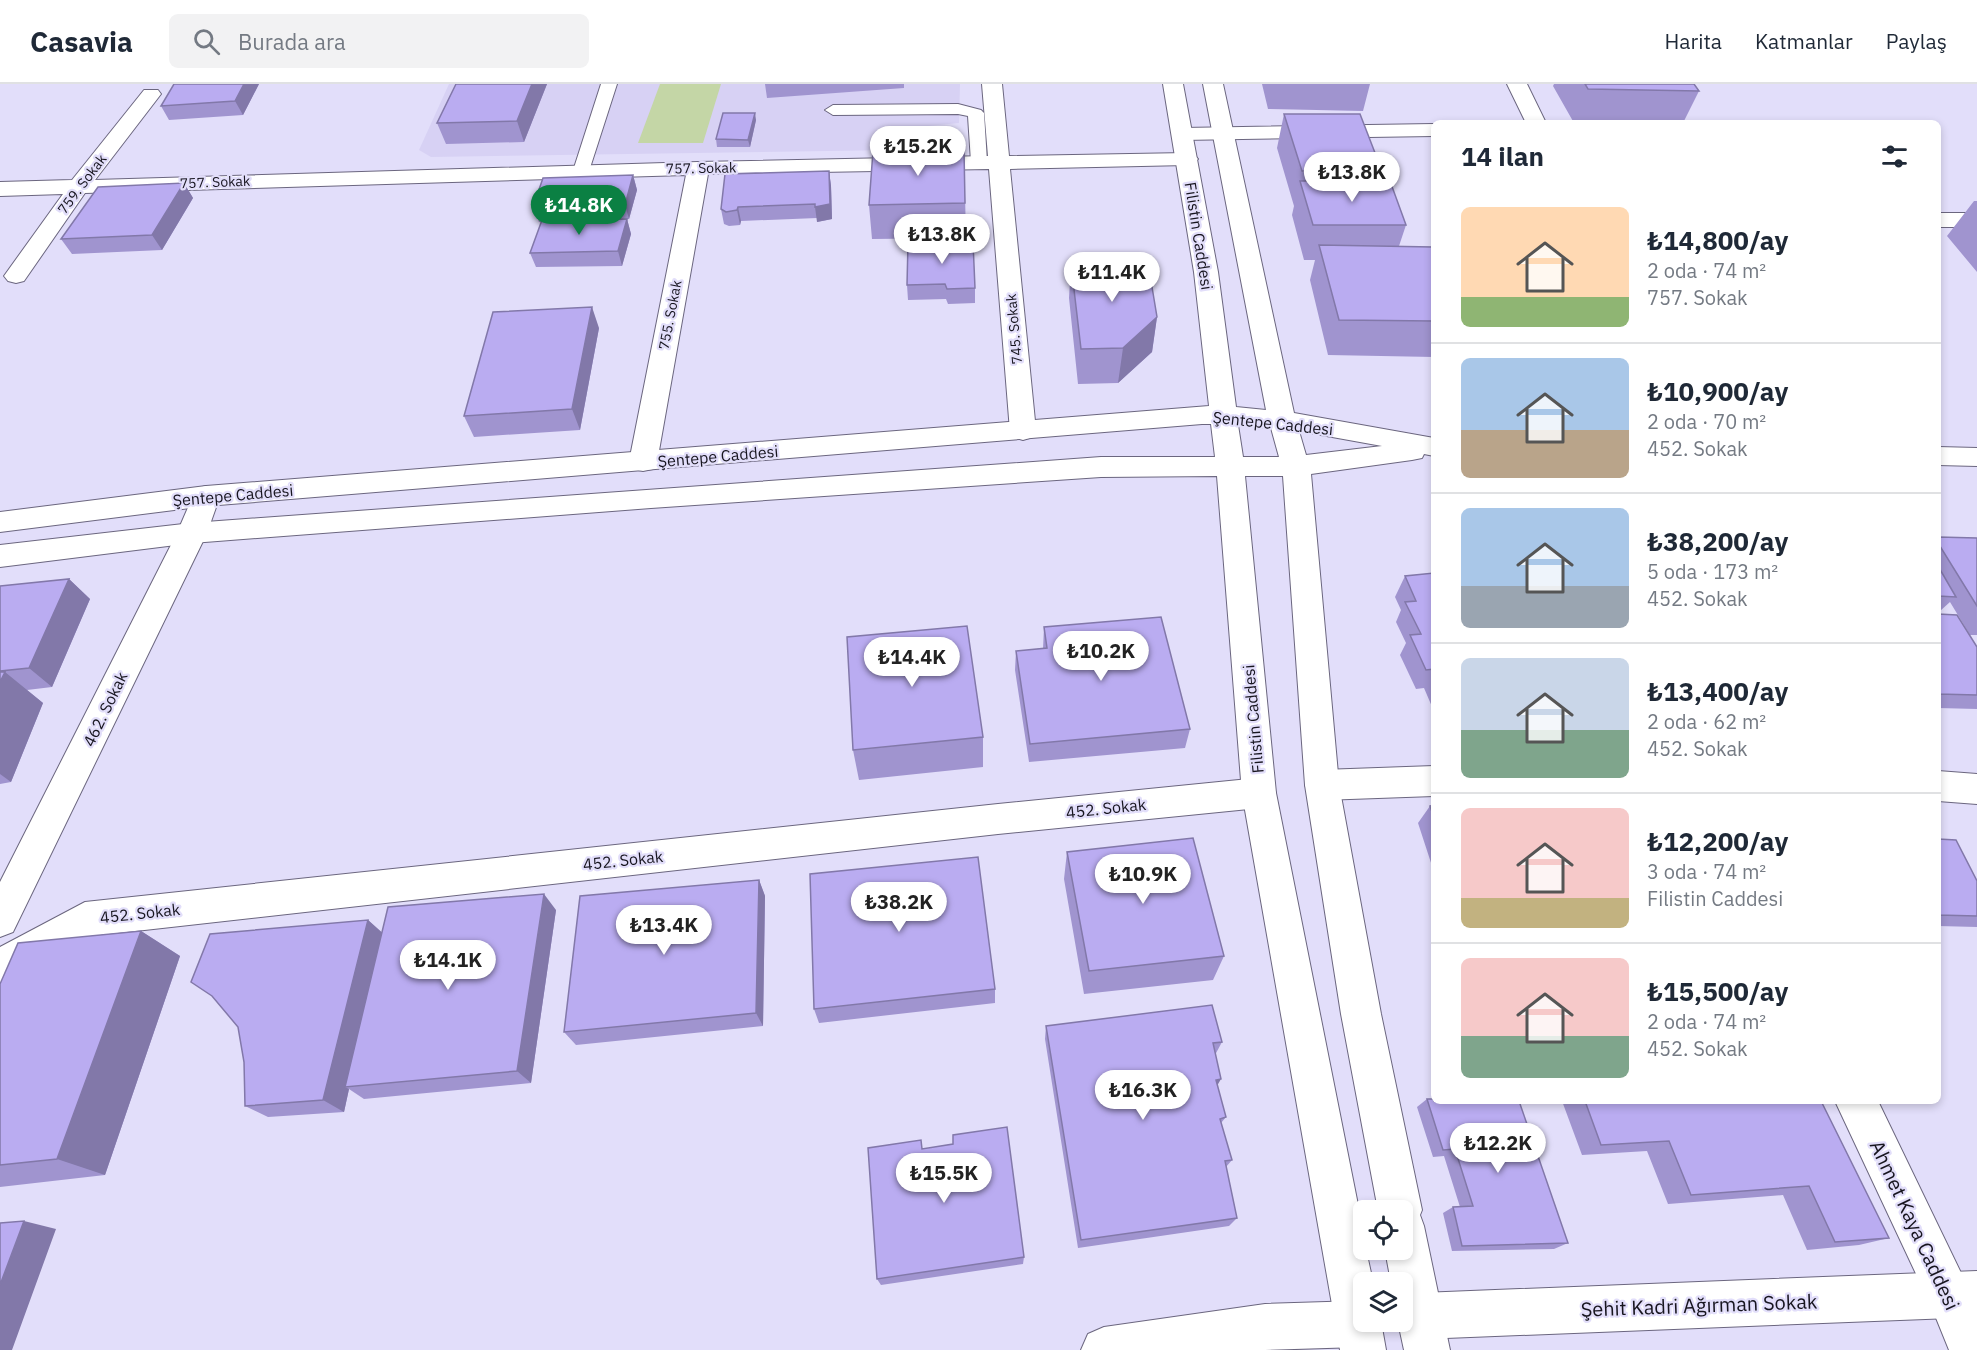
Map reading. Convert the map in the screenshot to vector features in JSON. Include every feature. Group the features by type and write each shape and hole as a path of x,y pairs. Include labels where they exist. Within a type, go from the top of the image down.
{"street":[{"name":"745. Sokak","path":"992,84 989,162 1023,431"},
{"name":"Filistin Caddesi","path":"1173,84 1206,272 1230,466 1259,793 1361,1337"},
{"path":"1213,84 1282,421 1296,466 1322,785 1361,1014 1398,1200"},
{"path":"1517,84 1535,120"},
{"name":"759. Sokak","path":"16,276 79,186 151,94"},
{"name":"757. Sokak","path":"0,189 581,171 989,162 1184,146 1222,134 1431,130"},
{"name":"755. Sokak","path":"643,462 698,168"},
{"path":"1941,220 1977,220"},
{"name":"Şentepe Caddesi","path":"0,522 206,496 1222,415 1354,431 1431,447"},
{"path":"0,556 192,533 1101,467 1296,466 1431,448"},
{"path":"1941,456 1977,457"},
{"name":"462. Sokak","path":"0,920 192,533 206,496"},
{"path":"1322,785 1431,781"},
{"path":"1941,786 1977,789"},
{"name":"452. Sokak","path":"0,968 85,919 998,819 1259,793"},
{"name":"Ahmet Kaya Caddesi","path":"1858,1104 1964,1295 1972,1350"},
{"path":"1409,1260 1424,1333"},
{"name":"Şehit Kadri Ağırman Sokak","path":"1424,1333 1727,1302 1964,1295"},
{"path":"1104,1350 1265,1327 1361,1337"}],"lane":[{"path":"581,171 609,84"},
{"path":"833,110 958,109 976,113 989,162"}],"shaded area":[{"path":"449,84 960,84 959,123 897,129 893,150 431,157 419,150"}],"green space":[{"path":"660,84 721,84 703,143 638,143"}],"building":[{"path":"174,84 244,84 235,101 161,106"},
{"path":"456,84 532,84 517,121 437,123"},
{"path":"1585,84 1694,84 1699,91 1588,89"},
{"path":"723,113 755,113 748,140 716,139"},
{"path":"1284,114 1360,114 1382,171 1302,171"},
{"path":"964,150 965,203 869,205 873,151"},
{"path":"829,171 830,204 815,207 815,204 738,207 737,210 726,212 721,209 725,174"},
{"path":"633,175 625,205 533,207 543,178"},
{"path":"1300,181 1390,181 1406,225 1313,225"},
{"path":"184,183 152,235 61,239 98,187"},
{"path":"627,219 618,251 530,253 542,220"},
{"path":"973,242 975,288 947,289 945,284 907,285 908,243"},
{"path":"1319,245 1431,247 1431,321 1339,320"},
{"path":"1148,263 1157,317 1123,348 1081,349 1071,264"},
{"path":"592,307 572,409 464,416 493,312"},
{"path":"1941,537 1977,538 1977,606 1941,548"},
{"path":"1941,571 1956,597 1941,596"},
{"path":"1431,573 1431,669 1426,670 1410,635 1421,634 1405,602 1416,601 1405,576"},
{"path":"69,579 29,668 0,671 0,586"},
{"path":"1941,614 1957,615 1977,647 1977,695 1941,694"},
{"path":"1161,617 1190,729 1030,744 1016,651 1047,648 1044,627"},
{"path":"967,626 983,737 853,750 847,637"},
{"path":"0,672 5,672 0,682"},
{"path":"1193,838 1224,956 1089,971 1067,852"},
{"path":"1941,839 1956,840 1977,881 1977,916 1941,915"},
{"path":"978,857 995,989 814,1009 810,874"},
{"path":"759,880 756,1013 564,1032 580,896"},
{"path":"544,894 517,1071 345,1087 388,907"},
{"path":"368,920 323,1100 245,1106 244,1062 238,1027 212,996 191,982 210,934"},
{"path":"141,931 57,1159 0,1165 0,984 18,943"},
{"path":"1212,1005 1222,1042 1213,1043 1221,1079 1216,1080 1226,1117 1220,1119 1232,1160 1225,1161 1237,1218 1081,1240 1046,1026"},
{"path":"1427,1099 1431,1099 1431,1104 1520,1104 1568,1243 1462,1246 1453,1207 1473,1206 1455,1149 1443,1150"},
{"path":"1586,1104 1822,1104 1889,1238 1835,1242 1809,1186 1691,1195 1669,1141 1601,1145"},
{"path":"1007,1127 1024,1257 877,1279 868,1148 921,1140 922,1149 953,1144 953,1135"},
{"path":"24,1221 0,1285 0,1223"}]}
